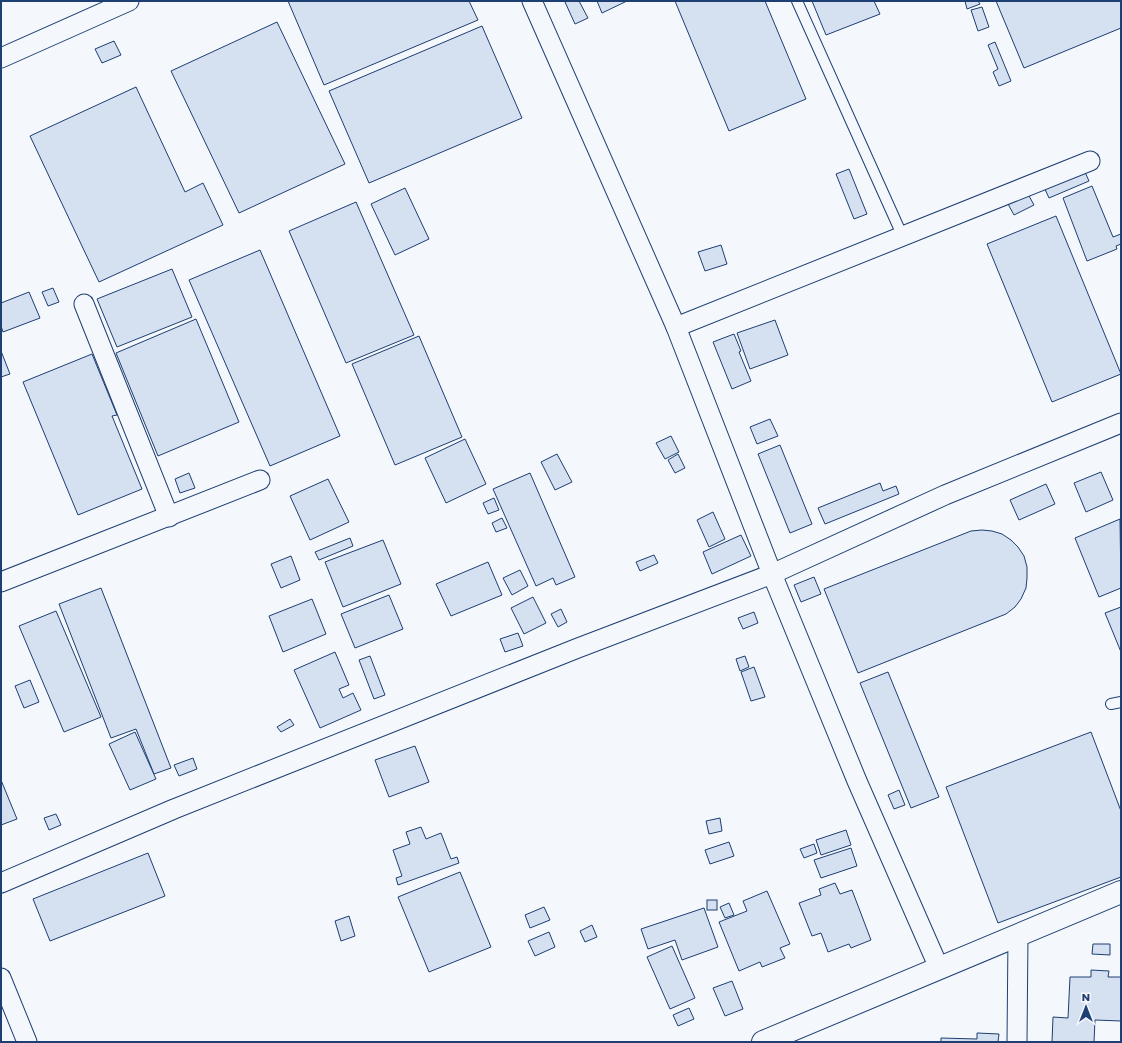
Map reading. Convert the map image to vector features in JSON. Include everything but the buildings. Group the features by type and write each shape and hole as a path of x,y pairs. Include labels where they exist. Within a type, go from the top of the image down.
{"street":[{"path":"1,58 129,1"},
{"path":"532,1 676,327 772,574 857,781 939,968"},
{"path":"676,327 1090,161"},
{"path":"84,304 169,517"},
{"path":"1,883 174,809 578,648 772,574 945,495 1121,423"},
{"path":"1,582 260,480"},
{"path":"763,1042 1121,892"},
{"path":"1017,1042 1018,936"},
{"path":"1,978 27,1042"}],"lane":[{"path":"797,1 903,237"}]}
